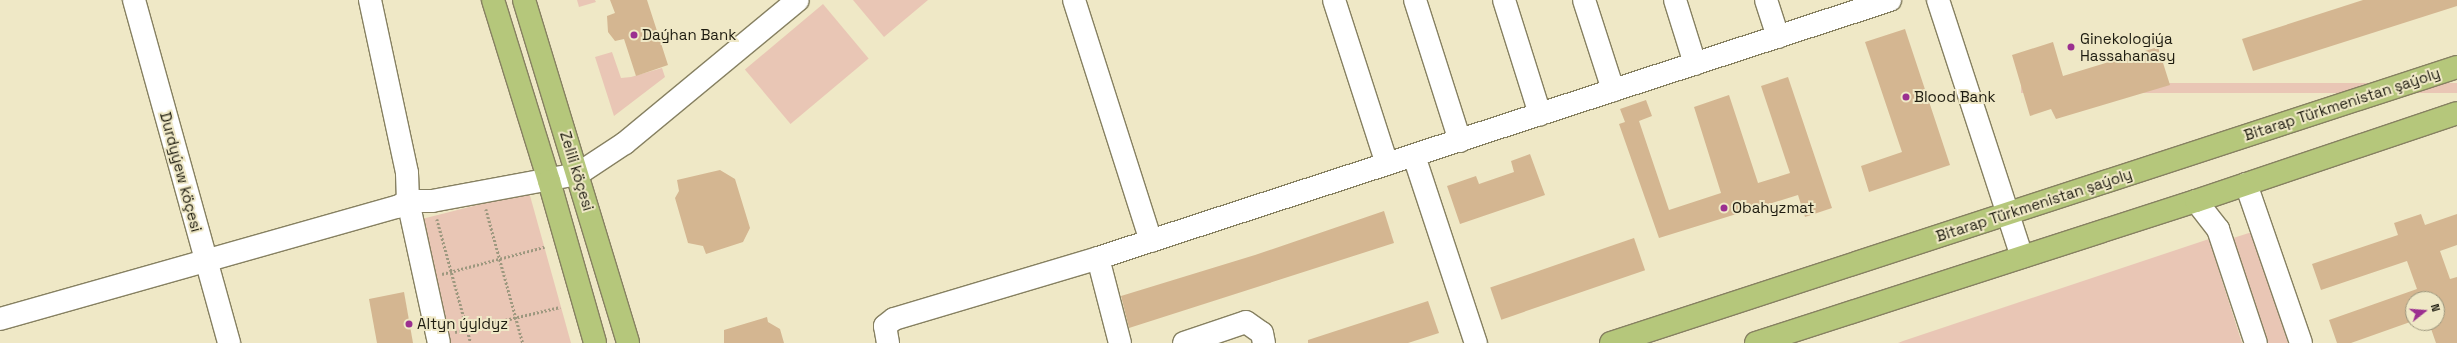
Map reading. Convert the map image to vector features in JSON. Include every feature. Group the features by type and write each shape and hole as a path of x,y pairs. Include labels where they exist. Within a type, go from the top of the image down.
{"main road":[{"name":"Zelili köçesi","path":"493,0 549,181 595,343"},
{"name":"Zelili köçesi","path":"524,0 628,343"},
{"name":"Bitarap Türkmenistan şaýoly","path":"1611,343 2457,67"},
{"path":"1756,343 2196,201 2457,113"}],"street":[{"name":"Durdyýew köçesi","path":"134,0 229,343"},
{"path":"370,0 407,173 408,201 438,339"},
{"path":"0,319 397,207 408,201 432,201 481,191 549,181 578,174 625,143 798,0"},
{"path":"1074,0 1151,241"},
{"path":"1334,0 1387,164"},
{"path":"1415,0 1460,141"},
{"path":"1504,0 1540,114"},
{"path":"1584,0 1613,90"},
{"path":"1675,0 1694,64"},
{"path":"1766,0 1778,36"},
{"path":"888,343 885,326 894,319 1098,258 1890,0"},
{"path":"1938,0 2022,257"},
{"path":"1414,156 1476,343"},
{"path":"2246,184 2302,343"},
{"path":"2196,201 2218,229 2256,343"},
{"path":"1098,258 1120,343"},
{"path":"1184,343 1246,322 1262,333 1264,343"}],"path":[{"path":"481,191 523,343"},
{"path":"432,201 471,343"},
{"path":"424,278 452,272 544,246"},
{"path":"438,339 467,329 560,307"}],"shaded area":[{"path":"577,0 595,0 596,2 579,7"},
{"path":"853,0 928,0 884,37"},
{"path":"823,4 869,58 791,124 745,70"},
{"path":"612,52 621,78 631,77 662,68 665,77 614,116 595,57"},
{"path":"2021,83 2457,83 2457,93 2021,93"},
{"path":"529,192 571,343 439,343 410,222"},
{"path":"2252,232 2288,343 2264,343 2230,239"},
{"path":"2209,239 2242,343 1898,343 1903,341"}],"building":[{"name":"Daýhan Bank","path":"610,0 647,0 668,65 636,76 624,39 615,41 608,32 607,16 615,13"},
{"path":"2363,0 2457,0 2457,6 2253,71 2242,39"},
{"name":"Blood Bank","path":"1905,29 1950,165 1869,192 1861,166 1902,152 1865,42"},
{"path":"2053,42 2063,76 2158,47 2170,85 2056,119 2051,109 2030,116 2012,55"},
{"path":"1788,77 1832,208 1805,217 1798,195 1659,238 1619,124 1625,122 1620,109 1646,100 1652,116 1639,121 1669,210 1721,193 1694,107 1729,95 1758,183 1790,173 1761,86"},
{"path":"1530,154 1545,195 1460,224 1447,186 1476,176 1479,184 1514,172 1511,161"},
{"path":"720,170 735,179 750,228 743,242 706,254 703,246 688,243 675,198 679,191 677,180"},
{"path":"1384,211 1394,243 1129,328 1121,296 1255,255"},
{"path":"2421,214 2425,225 2457,214 2457,245 2440,251 2450,279 2457,277 2457,343 2436,343 2432,331 2445,331 2445,291 2411,291 2417,289 2407,261 2321,290 2312,264 2398,235 2394,223"},
{"path":"1634,238 1645,270 1501,320 1490,287"},
{"path":"404,292 413,343 377,343 369,299"},
{"path":"2405,293 2405,324 2351,343 2337,343 2329,320"},
{"path":"1428,301 1439,333 1408,343 1308,343 1308,340"},
{"path":"767,317 768,322 780,329 784,343 724,343 724,330"}],"place":[{"name":"Daýhan Bank","path":"634,35"},
{"name":"Ginekologiýa Hassahanasy","path":"2071,47"},
{"name":"Blood Bank","path":"1906,97"},
{"name":"Obahyzmat","path":"1724,208"},
{"name":"Altyn ýyldyz","path":"409,324"}]}
